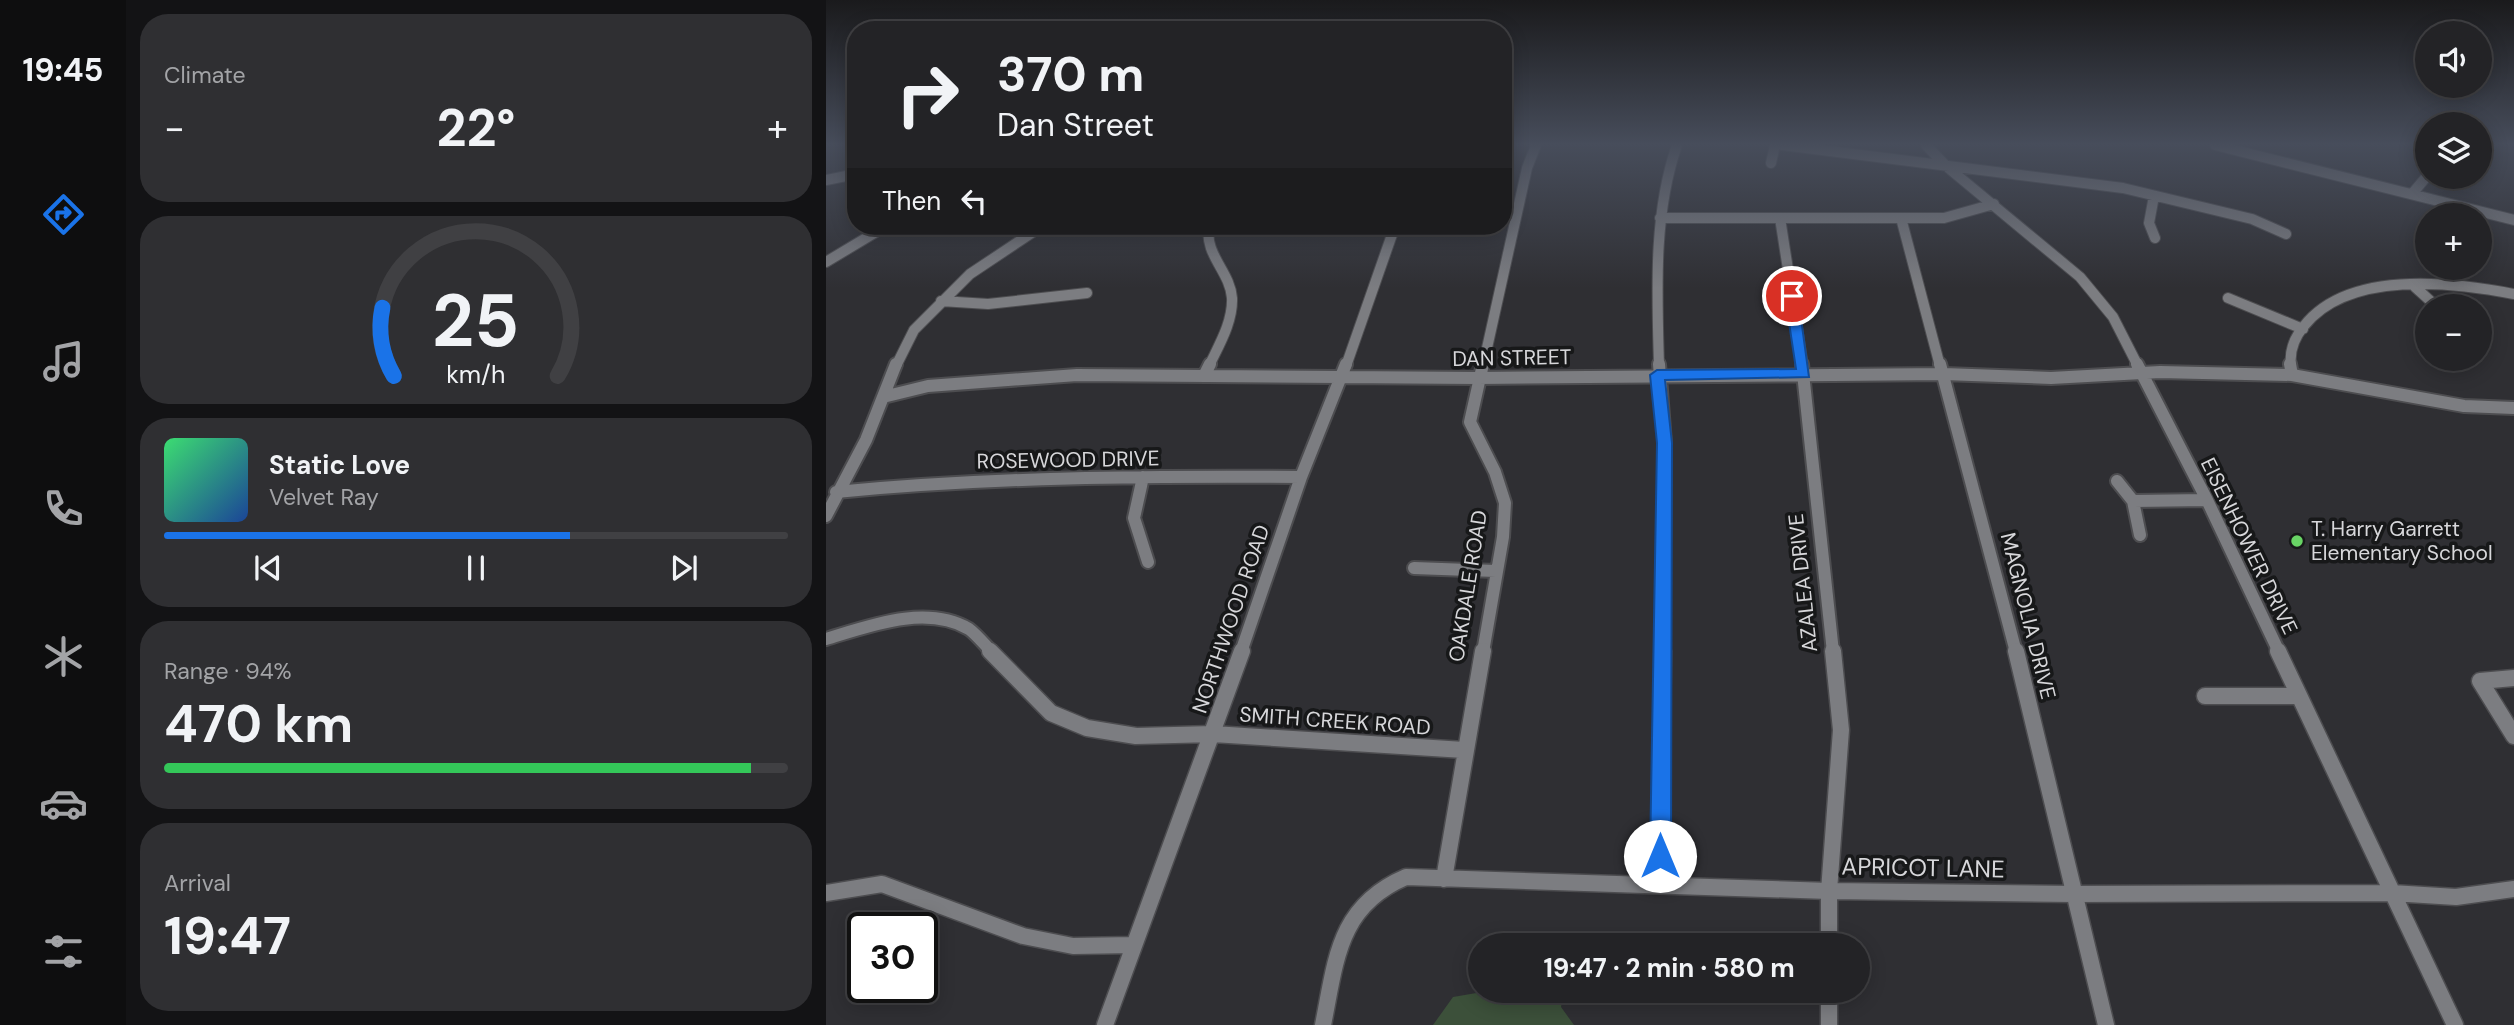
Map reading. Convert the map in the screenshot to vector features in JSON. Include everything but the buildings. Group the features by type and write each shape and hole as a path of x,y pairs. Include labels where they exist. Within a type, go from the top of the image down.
{"street":[{"name":"OAKDALE ROAD","path":"1512,232 1521,193"},
{"path":"1660,883 1665,443 1657,375 1660,218 1663,193"},
{"name":"EISENHOWER DRIVE","path":"1980,193 2099,297 2143,374 2207,500 2455,1025"},
{"path":"2137,193 2252,219 2286,234"},
{"path":"2407,193 2514,220"},
{"path":"2154,196 2149,217 2150,230 2155,238"},
{"path":"1660,218 1944,218 1994,204"},
{"name":"AZALEA DRIVE","path":"1780,218 1804,374 1841,730 1829,891 1829,933"},
{"name":"MAGNOLIA DRIVE","path":"1901,218 2013,639 2106,1025"},
{"path":"826,262 871,235"},
{"path":"826,516 836,492 866,440 914,330 970,274 1028,235"},
{"path":"1205,374 1230,317 1232,295 1206,235"},
{"name":"NORTHWOOD ROAD","path":"1105,1025 1213,734 1301,477 1342,376 1392,235"},
{"name":"OAKDALE ROAD","path":"1444,879 1464,750 1503,537 1504,503 1495,472 1470,422 1511,235"},
{"path":"2292,374 2290,349 2303,329 2314,314 2344,295 2368,289 2457,285 2514,294"},
{"path":"2415,287 2423,294"},
{"path":"941,301 988,304 1087,293"},
{"path":"2228,299 2303,329"},
{"name":"DAN STREET","path":"884,397 928,386 954,383 1077,375 1478,378 1944,374 2050,378 2160,372 2292,374 2453,404 2514,408"},
{"path":"1143,477 1134,518 1148,562"},
{"name":"ROSEWOOD DRIVE","path":"836,492 1024,478 1301,477"},
{"path":"2117,481 2133,501 2140,535"},
{"path":"2133,501 2207,500"},
{"path":"1414,568 1496,571"},
{"name":"SMITH CREEK ROAD","path":"826,639 879,623 911,619 944,620 970,630 1051,713 1087,728 1136,736 1213,734 1464,750"},
{"path":"2514,678 2480,681 2514,736"},
{"path":"2205,696 2300,696"},
{"name":"APRICOT LANE","path":"1323,1025 1348,919 1384,883 1406,877 1660,883 1829,891 2073,894 2392,893 2456,897 2514,889"},
{"path":"826,893 882,884 1023,936 1073,946 1133,945"},
{"path":"1829,1003 1829,1025"}],"green space":[{"path":"1468,994 1468,1003 1562,1003 1561,1007 1574,1025 1433,1025 1453,997"}],"place":[{"name":"T. Harry Garrett Elementary School","path":"2297,541"}],"route":[{"path":"1660,856 1665,443 1657,375 1804,374 1792,296"}]}
